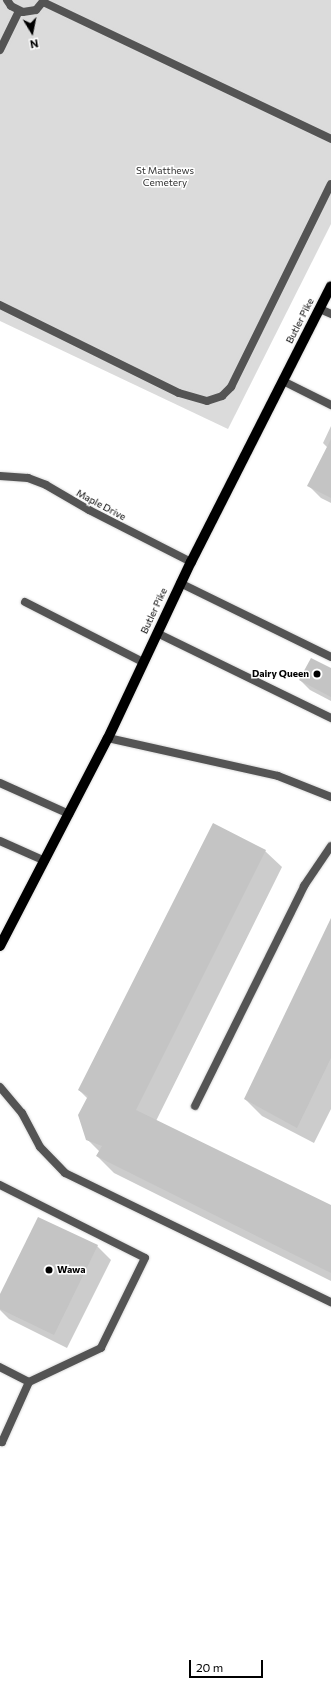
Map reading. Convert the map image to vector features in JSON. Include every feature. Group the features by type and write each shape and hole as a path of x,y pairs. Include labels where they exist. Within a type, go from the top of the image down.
{"main road":[{"name":"Butler Pike","path":"0,946 108,738 180,583 331,286"}],"street":[{"path":"7,0 11,6 19,11 30,12 36,10 44,1 331,139"},
{"path":"0,50 19,11"},
{"path":"0,305 179,394 207,401 222,396 231,387 331,184"},
{"path":"320,309 331,314"},
{"path":"283,381 331,405"},
{"name":"Maple Drive","path":"0,476 28,478 46,485 89,510 191,562"},
{"path":"180,583 331,656"},
{"path":"25,602 143,662"},
{"path":"157,633 331,718"},
{"path":"108,738 278,776 331,797"},
{"path":"0,783 69,814"},
{"path":"0,841 44,861"},
{"path":"195,1106 304,886 331,846"},
{"path":"0,1087 22,1113 40,1147 65,1174 331,1302"},
{"path":"0,1186 145,1258 101,1348 29,1382 2,1442 0,1442"},
{"path":"0,1367 29,1382"}],"green space":[{"name":"St Matthews Cemetery","path":"0,0 331,0 331,224 228,429 0,321"}],"building":[{"path":"331,439 331,498 307,486"},
{"name":"Dairy Queen","path":"311,658 331,668 331,697 299,680"},
{"path":"213,823 266,850 136,1110 331,1205 331,1273 96,1156 102,1146 86,1140 78,1115 88,1096 78,1090"},
{"path":"331,918 331,1058 297,1128 244,1099"},
{"name":"Wawa","path":"38,1217 98,1245 54,1335 0,1309 0,1294"}],"place":[{"name":"Dairy Queen","path":"317,674"},
{"name":"Wawa","path":"49,1270"}]}
